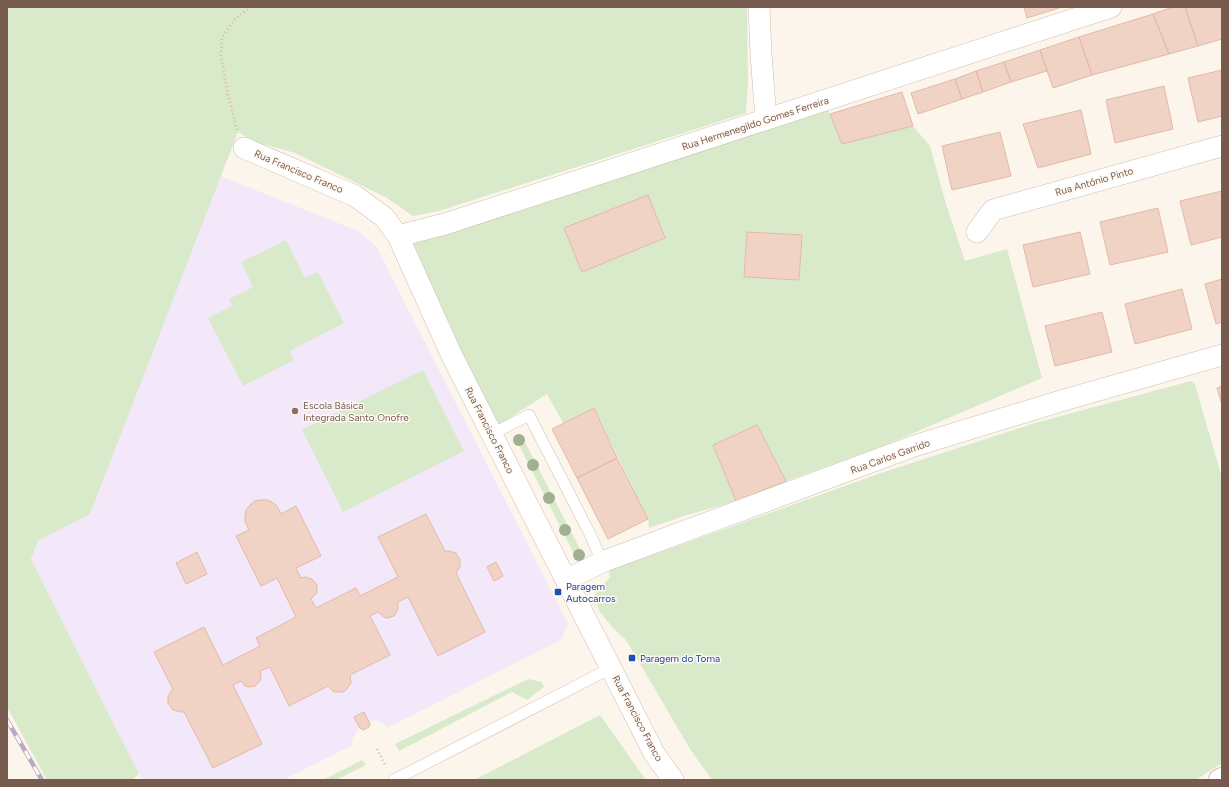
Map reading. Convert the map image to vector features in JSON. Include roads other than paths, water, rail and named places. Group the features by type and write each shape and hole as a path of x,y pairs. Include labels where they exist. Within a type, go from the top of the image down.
{"street":[{"path":"759,7 766,120"},
{"name":"Rua Hermenegildo Gomes Ferreira","path":"398,236 445,224 1111,7"},
{"name":"Rua António Pinto","path":"978,232 994,210 1222,146"},
{"name":"Rua Francisco Franco","path":"244,148 355,196 384,217 398,236 452,356 654,752 673,780"},
{"name":"Rua Carlos Garrido","path":"566,580 602,562 914,446 1064,400 1222,355"}],"lane":[{"path":"492,434 528,416 590,534 602,562"},
{"path":"394,780 611,668"}],"railway":[{"path":"7,720 42,780"}],"place":[{"name":"Escola Básica Integrada Santo Onofre","path":"295,411"},
{"name":"Paragem Autocarros","path":"558,592"},
{"name":"Paragem do Toma","path":"632,658"}]}
